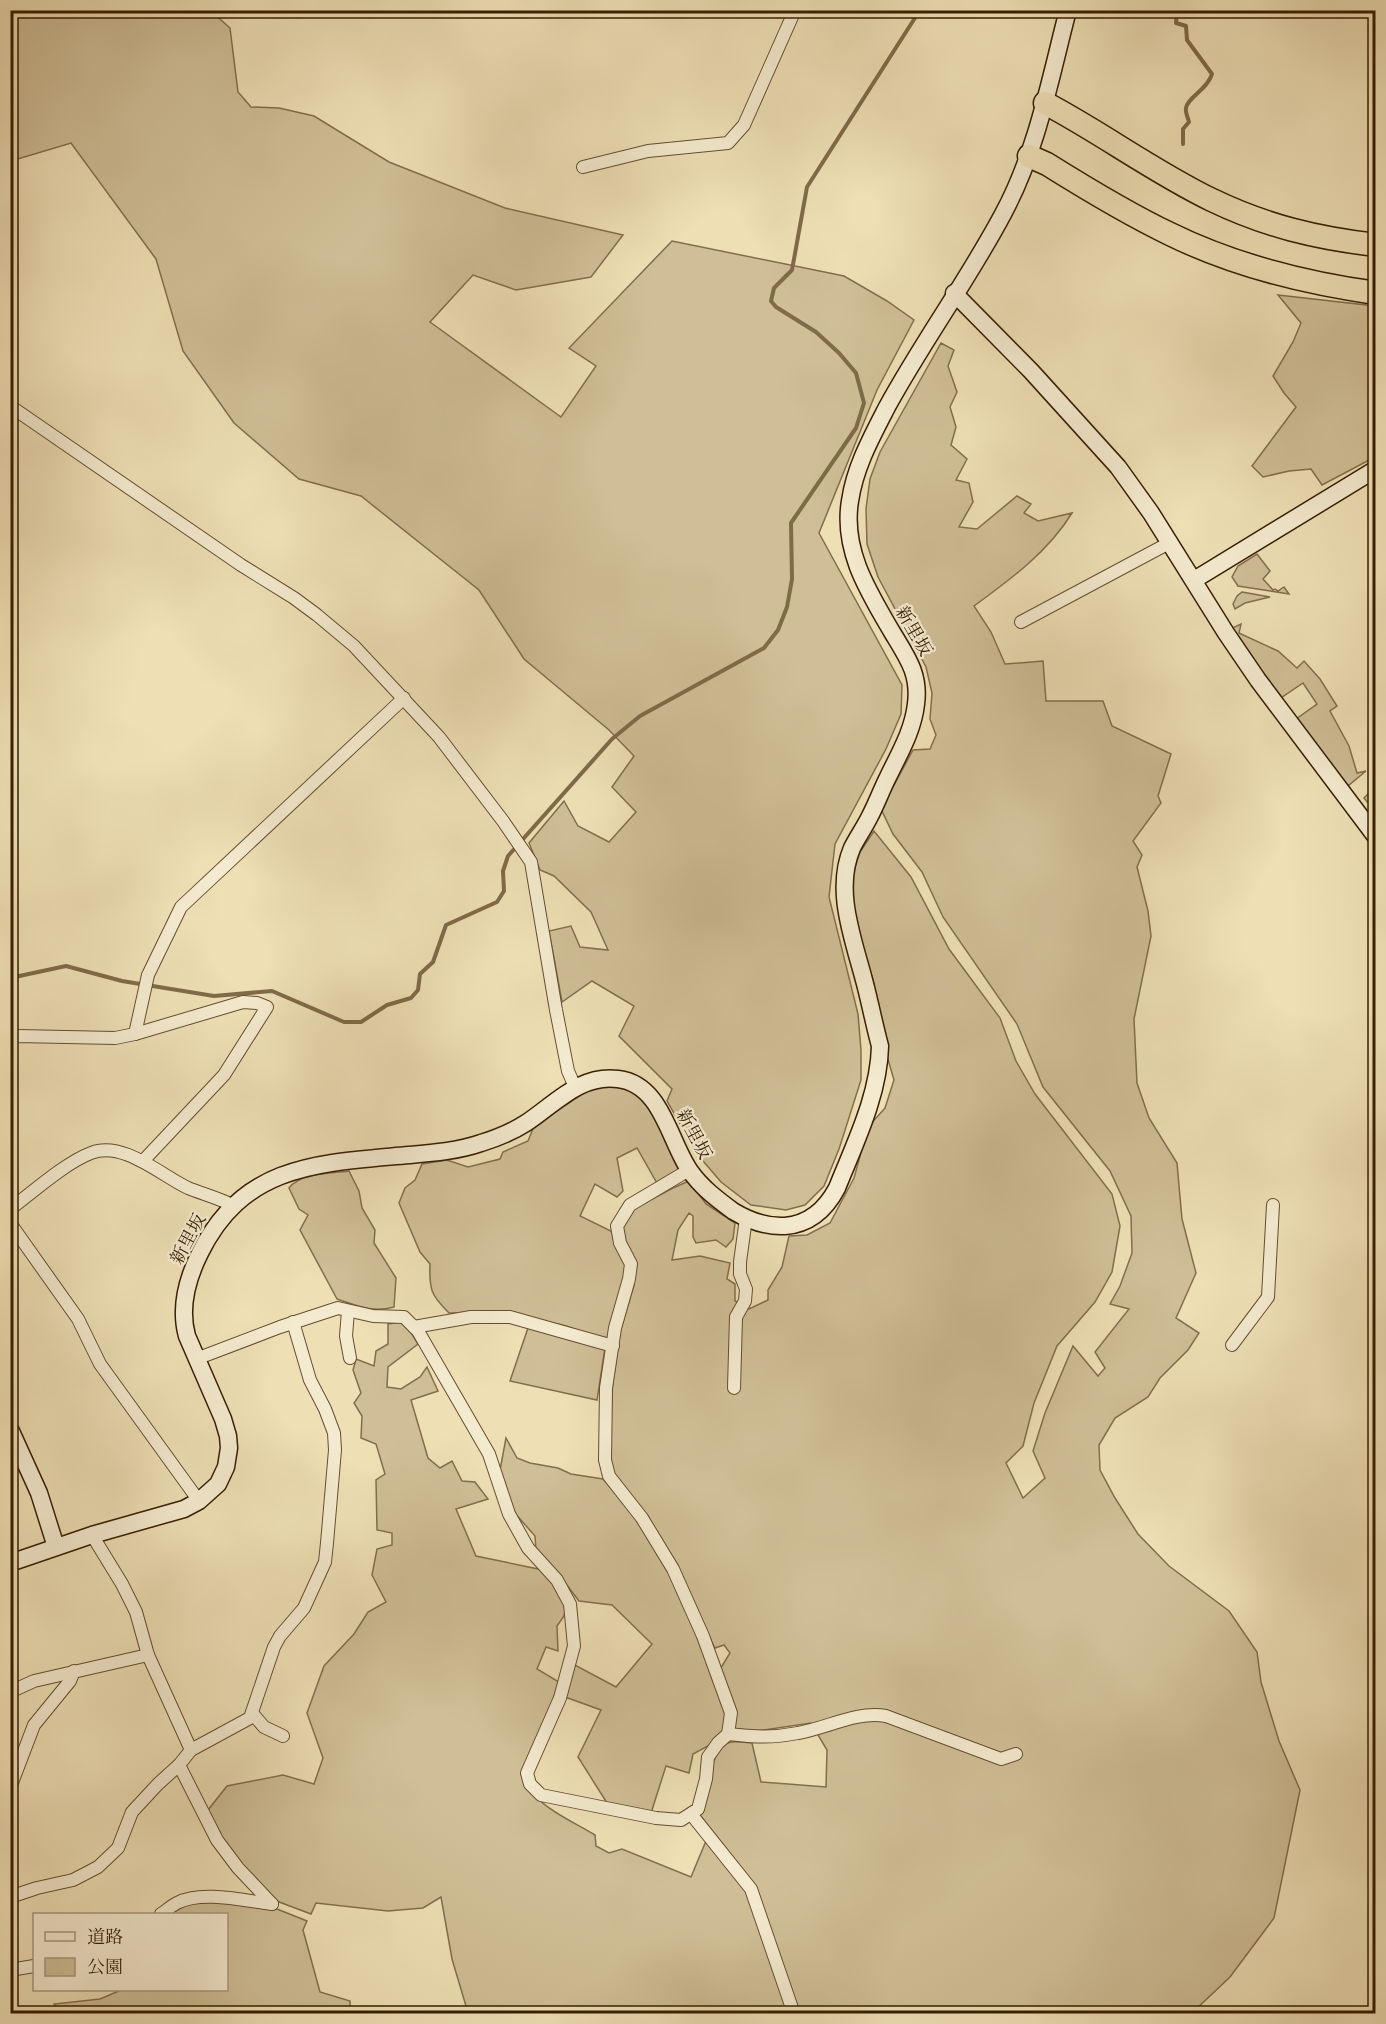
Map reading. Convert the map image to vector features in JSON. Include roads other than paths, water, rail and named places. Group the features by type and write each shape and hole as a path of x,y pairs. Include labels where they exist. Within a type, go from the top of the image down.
{"highway":[{"path":"1045,103 1212,200 1254,218 1301,233 1376,245"},
{"path":"1029,156 1170,235 1205,250 1283,276 1325,286 1376,293"}],"main road":[{"name":"新里坂","path":"10,1563 56,1546 184,1509 199,1502 211,1492 223,1476 229,1448 228,1437 223,1419 196,1359 184,1324 184,1299 191,1273 203,1246 232,1205 270,1179 308,1167 453,1149 484,1142 525,1124 574,1087 587,1081 618,1079 632,1082 644,1090 668,1125 689,1170 712,1196 746,1218 765,1224 791,1225 808,1220 822,1211 837,1188 872,1096 879,1070 880,1046 849,924 845,901 846,878 852,848 869,818 911,727 916,708 915,672 855,561 848,530 848,512 856,476 873,433 902,380 1002,215 1029,156 1068,10"},
{"path":"954,293 1031,371 1118,466 1171,542 1226,633 1258,680 1376,837"},
{"path":"1194,580 1376,469"},
{"path":"10,1430 16,1453 39,1493 56,1546"}],"street":[{"path":"583,167 648,151 728,143 744,125 795,10"},
{"path":"10,406 241,565 310,609 354,646 439,737 531,862 556,1010 568,1071 574,1087"},
{"path":"1021,622 1171,542"},
{"path":"135,1034 147,977 181,907 404,698"},
{"path":"10,1037 115,1038 243,1002 257,1003 267,1007 224,1075 143,1161"},
{"path":"10,1209 92,1152 121,1153 143,1161 187,1188 232,1205"},
{"path":"196,1359 293,1322 338,1308 373,1316 404,1317 414,1327 489,1455 509,1514 528,1548 557,1580 570,1604 574,1646 560,1698 527,1773 530,1784 541,1795 609,1810 681,1820 698,1809 706,1779 708,1757 728,1734 731,1713 704,1636 673,1569 642,1518 609,1476 605,1460 606,1388 631,1264 620,1244 616,1226 630,1205 689,1170"},
{"path":"1232,1345 1268,1297 1273,1205"},
{"path":"734,1388 736,1317 745,1301 746,1289 740,1274 740,1262 746,1218"},
{"path":"10,1223 78,1319 100,1364 199,1502"},
{"path":"348,1311 346,1336 350,1358"},
{"path":"414,1327 471,1317 510,1317 613,1346"},
{"path":"10,1897 37,1888 73,1881 98,1867 118,1848 132,1812 191,1750 250,1718 274,1647 280,1636 304,1608 325,1562 335,1450 334,1433 310,1380 293,1322"},
{"path":"92,1535 136,1611 148,1655 191,1750"},
{"path":"10,1692 34,1681 148,1655"},
{"path":"10,1788 34,1725 70,1681 74,1671"},
{"path":"252,1713 264,1727 283,1736"},
{"path":"728,1734 761,1738 800,1733 869,1714 885,1716 1001,1759 1016,1754"},
{"path":"162,1913 177,1902 195,1898 215,1897 272,1904 238,1868 217,1840 179,1765"},
{"path":"691,1814 752,1889 794,2013"},
{"path":"10,1970 33,1966"}],"waterway":[{"path":"10,978 66,966 122,981 214,996 272,991 344,1022 361,1022 387,1005 411,998 418,990 420,974 433,962 446,925 497,902 504,891 503,871 508,856 612,739 640,716 764,648 778,630 787,607 792,579 791,523 856,428 864,403 856,373 816,332 776,307 771,301 774,288 792,270 807,187 920,10"},
{"path":"1177,10 1176,23 1186,26 1187,40 1212,74 1187,104 1189,122 1183,129 1183,144"}]}
